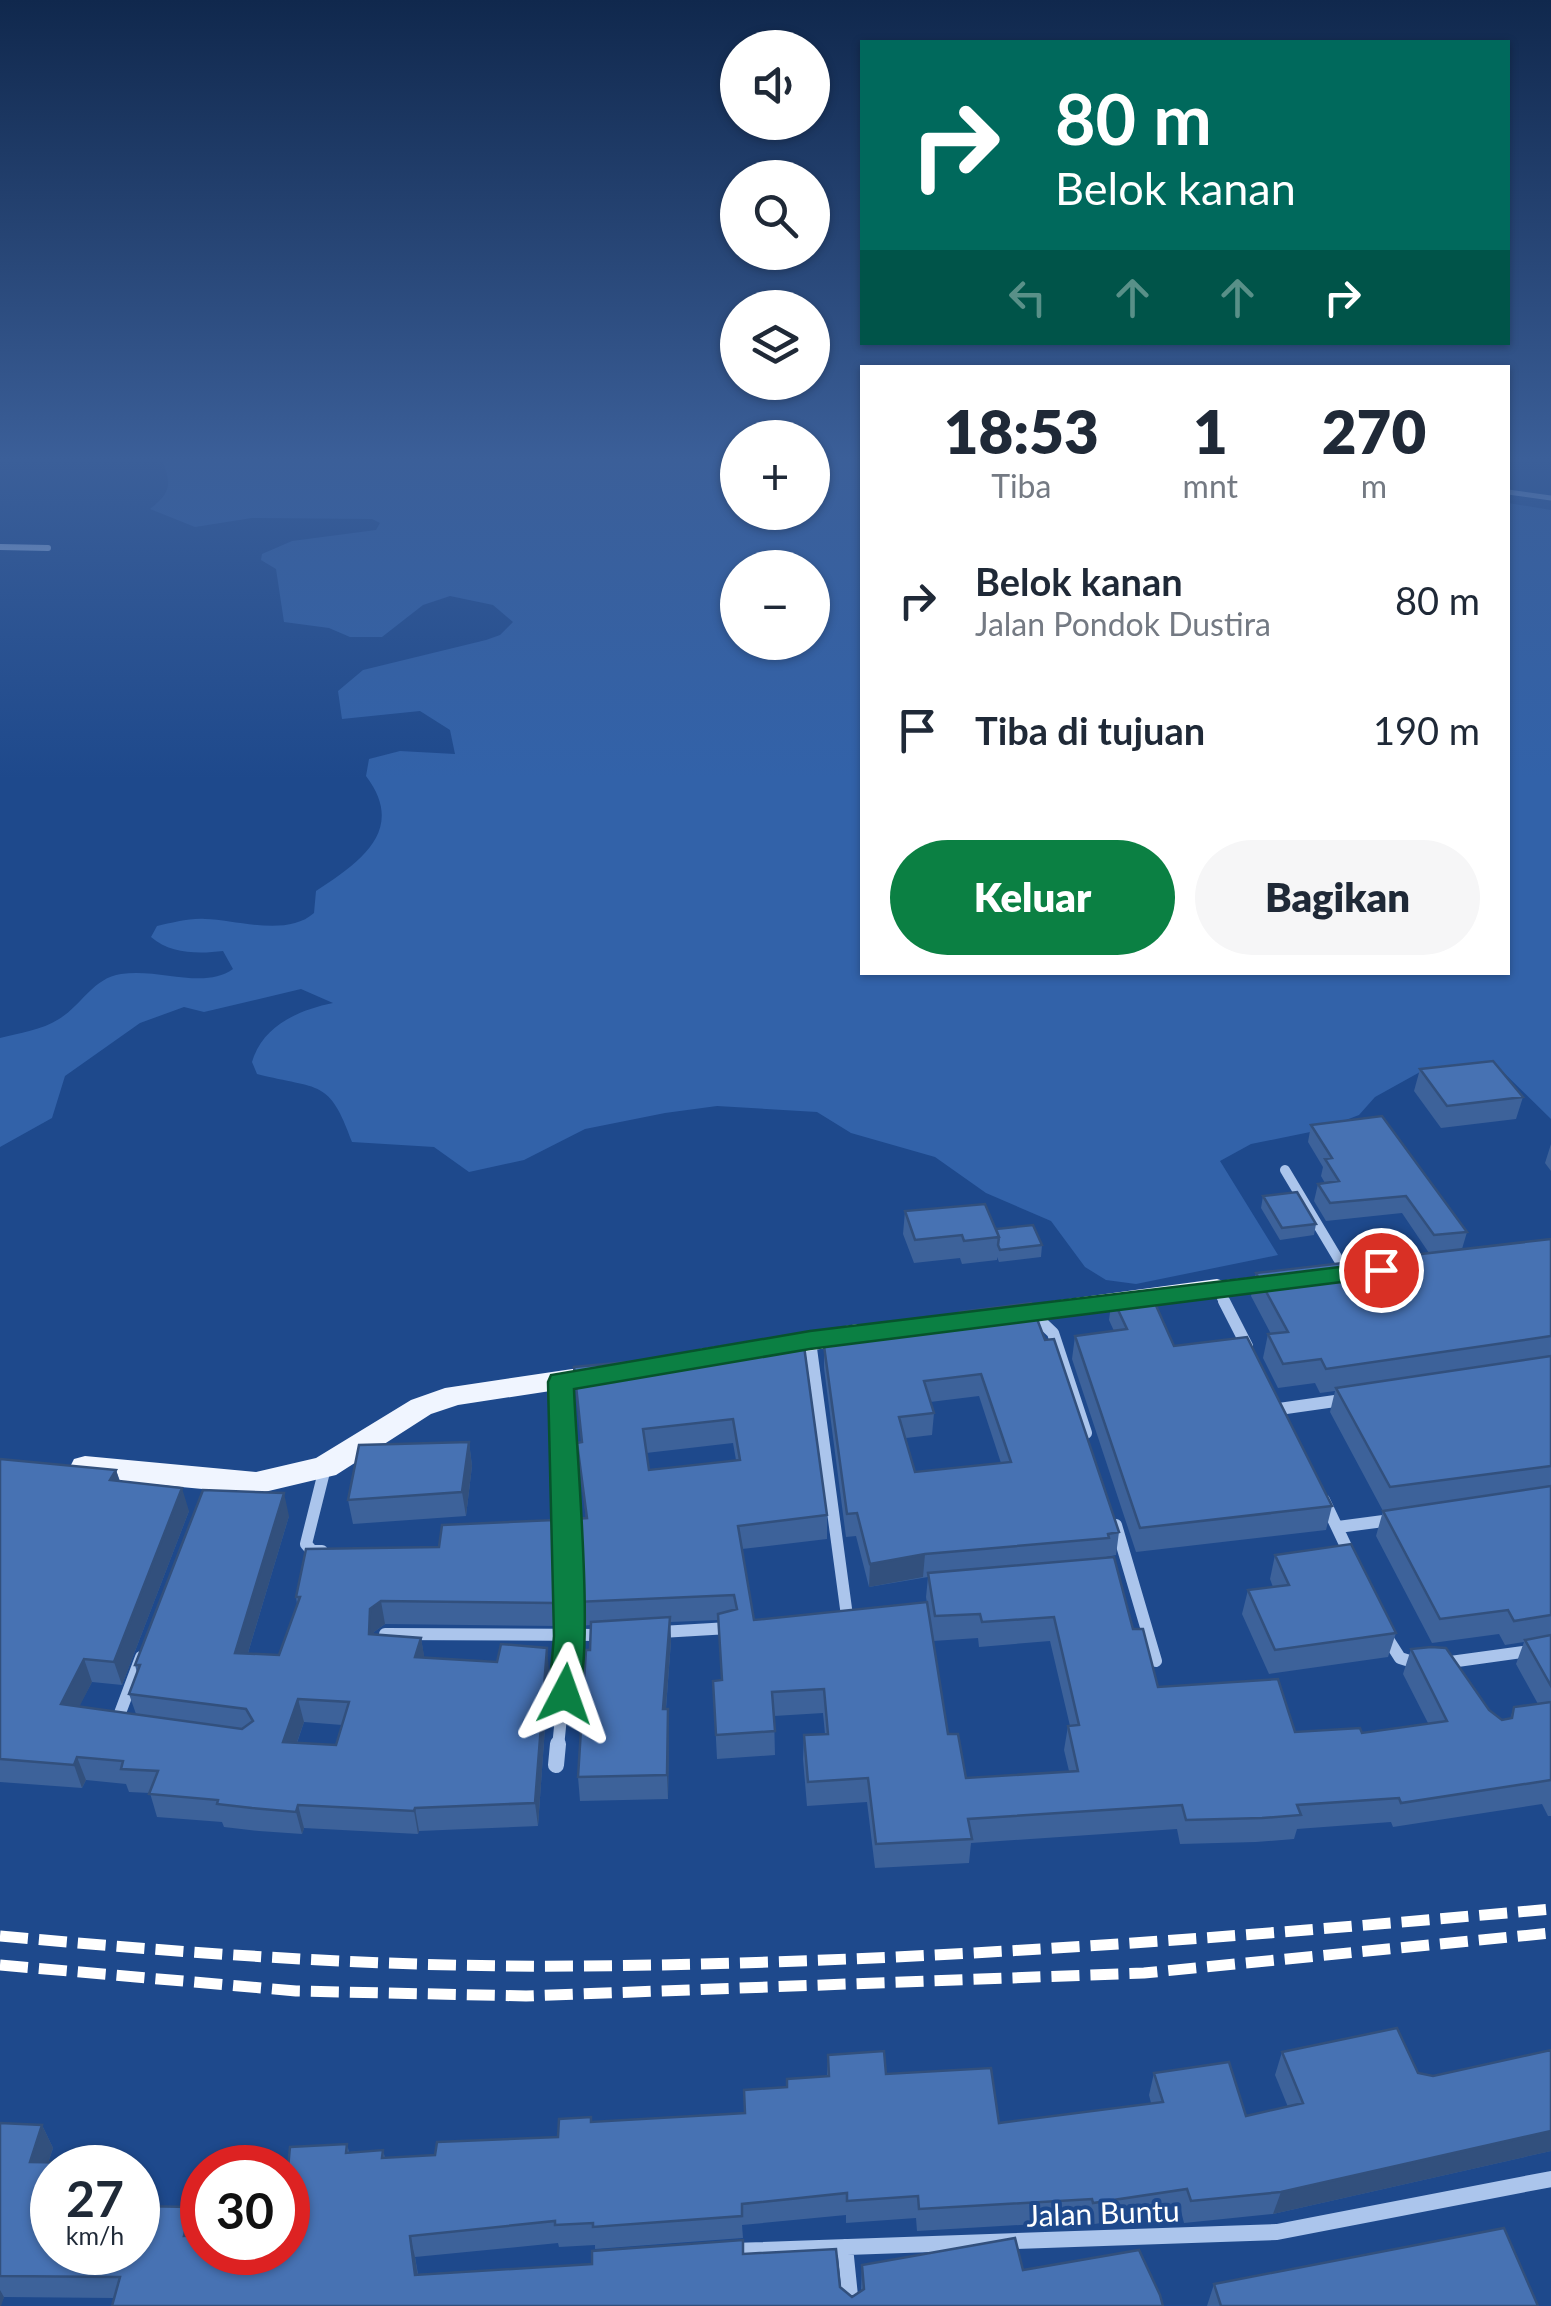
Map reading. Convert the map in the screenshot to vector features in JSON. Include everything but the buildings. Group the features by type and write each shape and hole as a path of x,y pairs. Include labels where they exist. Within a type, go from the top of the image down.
{"main road":[{"path":"976,1320 1338,1275"},
{"path":"676,1362 884,1331"},
{"path":"58,1465 209,1485 256,1483 325,1467 421,1407 455,1395 638,1369"}],"street":[{"path":"1285,1170 1338,1275"},
{"path":"1217,1288 1252,1357"},
{"path":"1032,1314 1053,1333 1089,1442"},
{"path":"810,1340 847,1616"},
{"path":"556,1765 569,1636 561,1382"},
{"path":"1270,1392 1287,1426"},
{"path":"1279,1409 1356,1398"},
{"path":"325,1467 306,1544 312,1551 332,1552"},
{"path":"1321,1493 1360,1578"},
{"path":"1113,1514 1156,1661"},
{"path":"1338,1527 1415,1517"},
{"path":"1112,1570 1130,1569"},
{"path":"637,1634 729,1628"},
{"path":"1383,1629 1400,1658 1408,1662 1443,1663 1551,1648"},
{"path":"385,1634 620,1634"},
{"path":"124,1730 117,1725 118,1717 146,1645"},
{"path":"1443,1663 1454,1677"},
{"name":"Jalan Buntu","path":"706,2252 845,2246 1137,2248 1277,2232 1551,2179"},
{"path":"845,2246 850,2306"}],"shaded area":[{"path":"269,565 720,565 720,660 830,660 830,565 860,565 860,975 1510,975 1510,565 1551,565 1551,1119 1503,1072 1420,1072 1375,1097 1359,1115 1320,1130 1251,1144 1220,1161 1278,1255 1136,1284 1106,1280 1085,1267 1051,1221 986,1193 935,1157 851,1133 817,1112 717,1106 665,1113 585,1129 524,1160 469,1172 434,1147 352,1142 328,1097 309,1086 257,1074 252,1062 273,1029 308,1010 333,1003 301,989 204,1012 184,1007 140,1023 65,1076 52,1118 0,1147 0,1038 52,1023 103,981 121,974 209,978 233,969 223,951 176,950 151,937 157,926 193,919 276,926 303,920 314,913 316,891 362,856 380,828 382,813 366,776 369,759 400,751 455,754 450,730 420,711 342,719 338,691 363,670 486,640 500,635 513,622 493,605 450,596 423,605 382,637 350,637 329,628 284,622 276,569"}],"railway":[{"path":"0,1936 292,1959 438,1965 706,1964 1068,1947 1551,1909"},
{"path":"0,1965 296,1991 526,1996 1144,1973 1551,1933"}],"route":[{"path":"565,1694 569,1636 561,1382 810,1340 1381,1270"}]}
